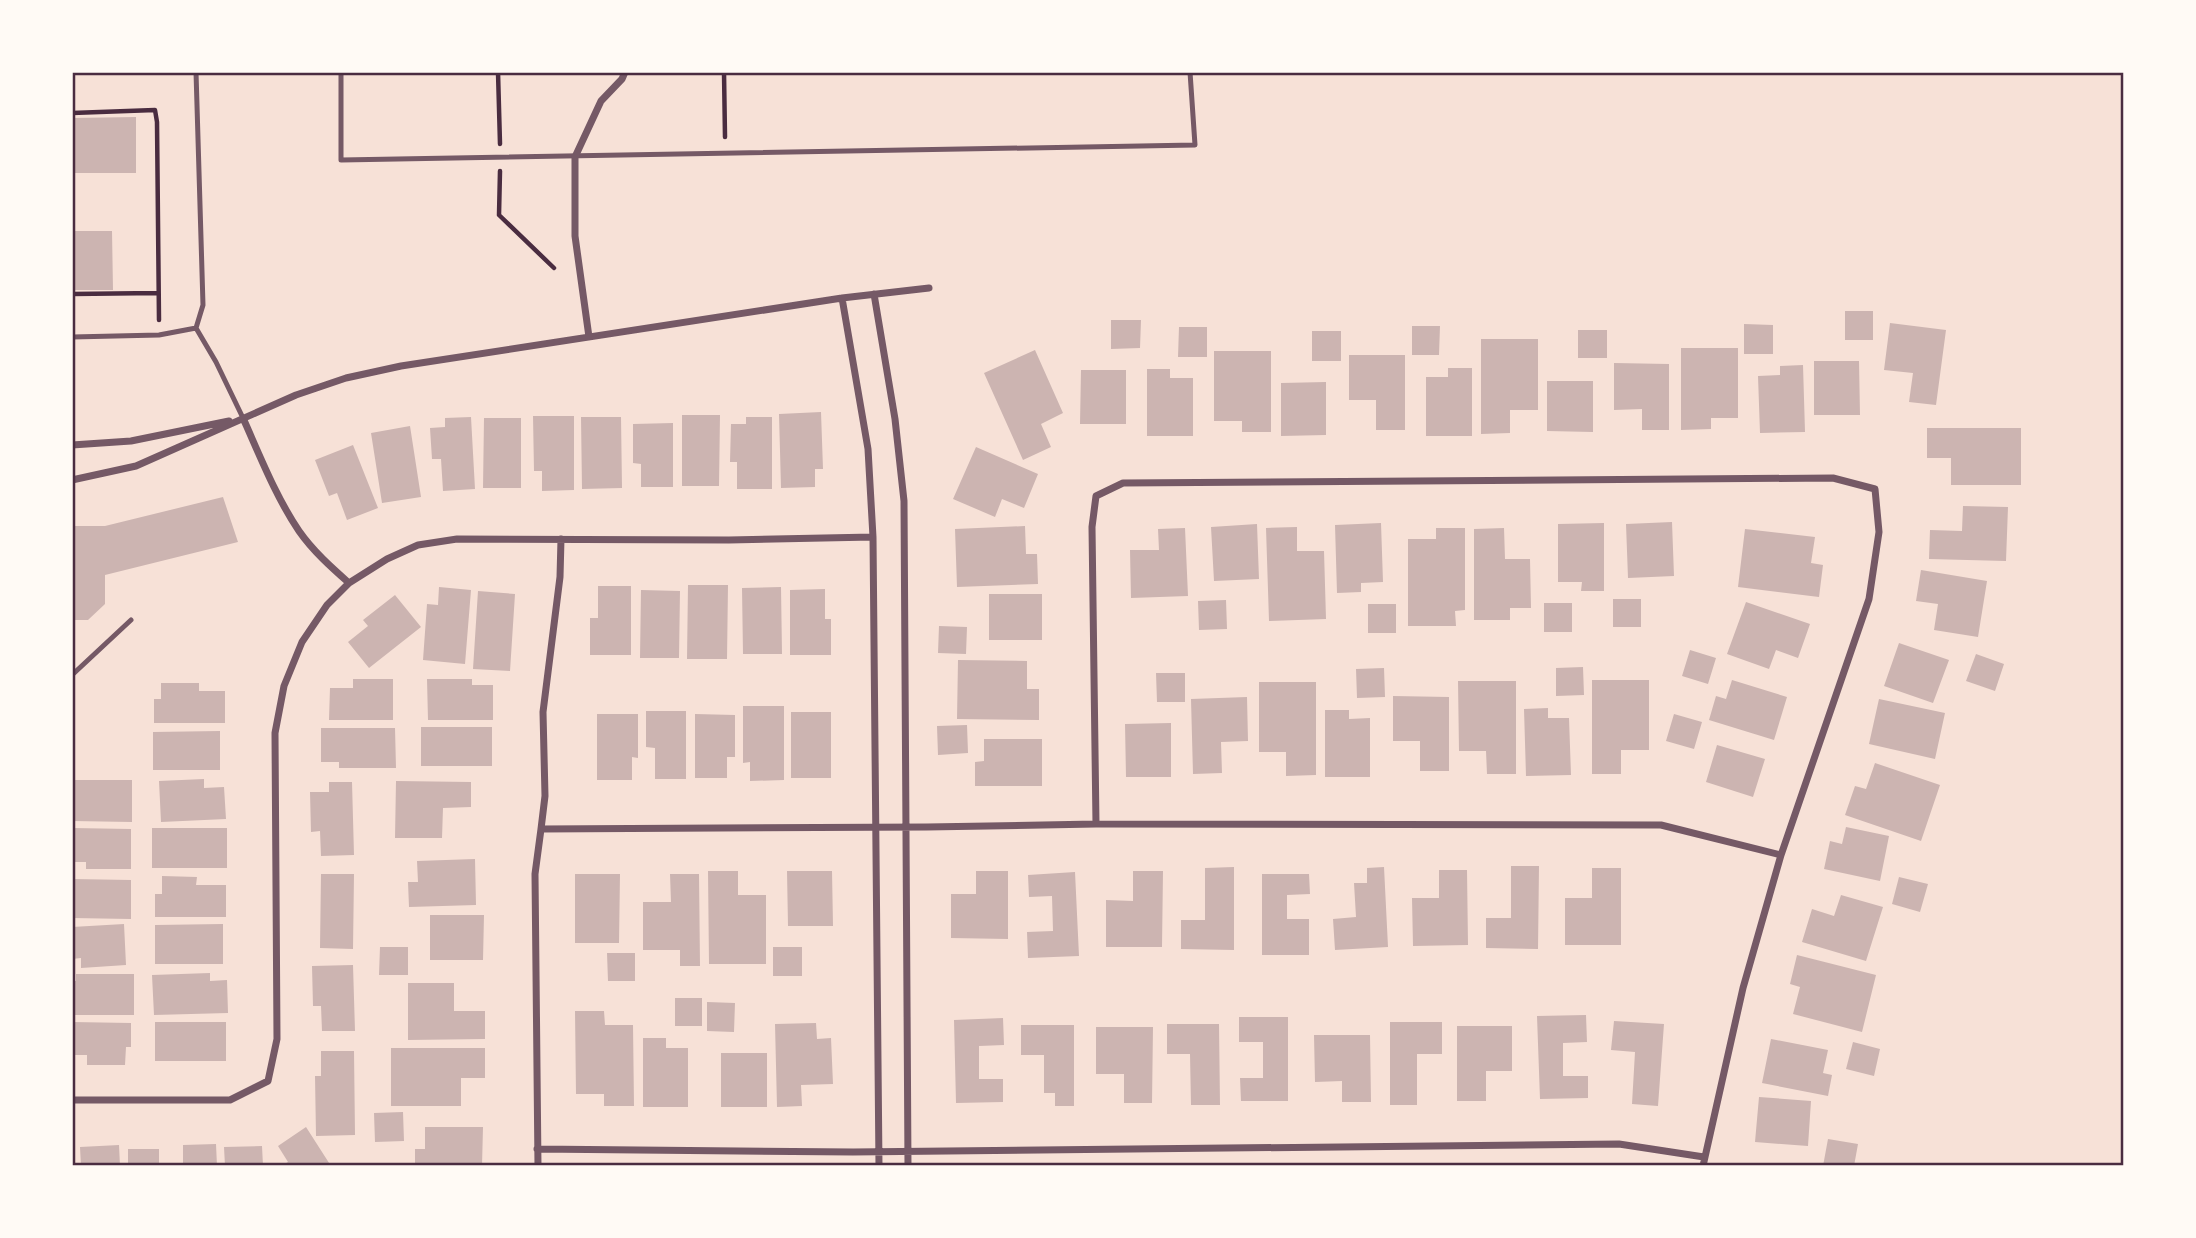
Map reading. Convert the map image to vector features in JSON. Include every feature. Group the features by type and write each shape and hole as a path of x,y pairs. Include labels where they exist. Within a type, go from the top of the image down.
{"street":[{"path":"589,337 575,236 575,157 601,101 622,79 625,72"},
{"path":"72,480 136,466 296,395 346,378 401,366 874,294 929,288"},
{"path":"874,294 895,419 904,501 908,1166"},
{"path":"842,299 869,449 873,537 878,1166"},
{"path":"72,444 131,441 243,418"},
{"path":"243,418 285,506 300,531 321,557 349,583"},
{"path":"1096,824 1092,527 1096,496 1123,484 1833,478 1875,489 1880,532 1869,599 1781,855 1743,988 1703,1166"},
{"path":"72,1100 230,1100 268,1081 277,1039 275,733 284,686 302,642 327,605 349,583 387,559 418,545 457,539 729,540 873,537"},
{"path":"538,1166 535,874 545,796 543,712 560,577 561,539"},
{"path":"541,829 1096,824 1661,825 1781,855"},
{"path":"537,1149 909,1151 1619,1144 1704,1157"}],"lane":[{"path":"196,72 203,305 196,328 243,418"},
{"path":"341,72 341,160 1195,145 1190,72"},
{"path":"72,337 159,335 196,328"},
{"path":"72,676 131,620"}],"path":[{"path":"498,72 499,215 554,268"},
{"path":"724,72 725,154"},
{"path":"72,113 155,110 159,335"},
{"path":"72,295 158,293"}],"building":[{"path":"136,117 136,173 72,173 72,118"},
{"path":"72,231 112,231 113,290 72,290"},
{"path":"1845,311 1873,311 1873,340 1845,340"},
{"path":"1111,320 1141,320 1140,348 1111,349"},
{"path":"1890,323 1946,330 1936,405 1909,402 1913,373 1884,370"},
{"path":"1744,324 1773,325 1773,354 1744,354"},
{"path":"1412,326 1440,326 1439,355 1412,355"},
{"path":"1179,327 1207,327 1207,357 1178,357"},
{"path":"1578,330 1607,330 1607,358 1578,358"},
{"path":"1312,331 1341,331 1341,361 1312,361"},
{"path":"1481,339 1538,339 1538,410 1510,410 1510,433 1481,434"},
{"path":"1681,348 1738,348 1738,418 1711,418 1711,429 1681,430"},
{"path":"1035,350 1063,413 1041,424 1051,447 1023,460 984,373"},
{"path":"1214,351 1271,351 1271,432 1242,432 1242,421 1214,421"},
{"path":"1349,355 1405,355 1405,430 1376,430 1376,400 1349,400"},
{"path":"1814,361 1859,361 1860,415 1814,415"},
{"path":"1614,363 1669,364 1669,430 1642,430 1642,409 1614,410"},
{"path":"1803,365 1805,432 1760,433 1758,376 1780,375 1780,366"},
{"path":"1448,368 1472,368 1472,436 1426,436 1426,377 1448,377"},
{"path":"1147,369 1170,369 1170,378 1193,378 1193,436 1147,436"},
{"path":"1081,370 1126,370 1126,424 1080,424"},
{"path":"1547,381 1593,381 1593,432 1547,431"},
{"path":"1326,382 1326,435 1281,436 1281,383"},
{"path":"821,412 823,469 815,469 815,487 781,488 779,414"},
{"path":"682,415 720,415 719,486 682,486"},
{"path":"533,416 574,416 574,490 542,491 542,471 534,471"},
{"path":"471,417 475,489 443,491 441,459 432,459 430,428 445,427 445,418"},
{"path":"581,417 621,417 622,488 582,489"},
{"path":"746,417 772,417 772,489 737,489 737,462 730,462 731,424 746,424"},
{"path":"484,418 521,418 521,488 483,488"},
{"path":"673,423 673,487 641,487 641,464 633,463 633,424"},
{"path":"410,426 421,497 382,503 371,433"},
{"path":"1927,428 2021,428 2021,485 1951,485 1951,458 1927,458"},
{"path":"353,445 378,508 347,520 337,493 329,496 315,460"},
{"path":"976,447 1038,474 1024,508 1002,499 995,517 953,499"},
{"path":"223,497 238,542 105,575 105,604 88,620 72,620 72,526 105,526"},
{"path":"1963,506 2008,507 2006,561 1929,559 1930,530 1962,531"},
{"path":"1672,522 1674,576 1628,578 1626,524"},
{"path":"1381,523 1383,582 1361,583 1361,592 1337,593 1335,525"},
{"path":"1604,523 1604,591 1581,591 1582,582 1558,582 1558,524"},
{"path":"1257,524 1259,579 1214,581 1211,527"},
{"path":"1025,526 1026,554 1037,554 1038,584 957,587 955,529"},
{"path":"1297,527 1297,551 1324,551 1326,619 1269,621 1266,528"},
{"path":"1185,528 1188,596 1131,598 1130,550 1159,550 1158,529"},
{"path":"1436,528 1465,528 1465,610 1455,611 1456,626 1408,626 1408,539 1436,539"},
{"path":"1504,528 1505,559 1530,559 1531,608 1510,608 1510,620 1474,620 1474,529"},
{"path":"1745,529 1815,537 1811,563 1823,565 1819,597 1738,587"},
{"path":"1921,570 1987,581 1978,637 1934,630 1938,604 1916,601"},
{"path":"688,585 728,585 727,659 687,659"},
{"path":"598,586 631,586 631,655 590,655 590,618 598,618"},
{"path":"439,587 471,590 465,664 423,660 427,604 438,605"},
{"path":"781,587 782,654 743,654 742,588"},
{"path":"825,589 825,619 831,619 831,655 790,655 790,590"},
{"path":"641,590 680,591 679,658 640,658"},
{"path":"478,591 515,594 510,671 473,669"},
{"path":"989,594 1042,594 1042,640 989,640"},
{"path":"395,595 421,627 369,668 348,642 368,626 363,620"},
{"path":"1613,599 1641,599 1641,627 1613,627"},
{"path":"1226,600 1227,629 1199,630 1198,601"},
{"path":"1746,602 1810,624 1798,658 1776,650 1769,669 1727,654"},
{"path":"1544,603 1572,603 1572,632 1544,632"},
{"path":"1368,604 1396,604 1396,633 1368,633"},
{"path":"939,626 967,627 966,654 938,653"},
{"path":"1899,643 1949,660 1933,703 1884,686"},
{"path":"1690,650 1716,658 1708,684 1682,676"},
{"path":"1976,654 2004,664 1995,691 1966,681"},
{"path":"958,660 1027,661 1027,689 1039,689 1039,720 957,719"},
{"path":"1583,667 1584,695 1556,696 1556,668"},
{"path":"1384,668 1385,697 1357,698 1356,669"},
{"path":"1156,673 1185,673 1185,702 1157,702"},
{"path":"353,679 393,679 393,720 329,720 330,688 353,688"},
{"path":"427,679 472,679 472,685 493,685 493,720 428,720"},
{"path":"1592,680 1649,680 1649,750 1621,750 1621,774 1592,774"},
{"path":"1732,680 1787,697 1774,740 1709,720 1716,696 1726,699"},
{"path":"1458,681 1516,681 1516,774 1487,774 1486,751 1459,751"},
{"path":"1259,682 1316,682 1316,775 1286,776 1286,752 1259,752"},
{"path":"161,683 199,683 199,691 225,691 225,723 154,723 154,699 161,699"},
{"path":"1393,696 1449,697 1449,771 1420,771 1420,741 1393,741"},
{"path":"1247,697 1248,741 1221,742 1222,773 1193,774 1191,699"},
{"path":"1879,699 1945,713 1935,759 1869,744"},
{"path":"743,706 784,706 784,780 750,781 750,762 743,763"},
{"path":"1548,708 1548,718 1569,718 1571,775 1526,776 1524,709"},
{"path":"1325,710 1349,710 1349,719 1370,718 1370,777 1325,777"},
{"path":"646,711 686,711 686,779 655,779 655,748 646,747"},
{"path":"791,712 831,712 831,778 791,778"},
{"path":"597,714 638,714 638,758 632,757 632,780 597,780"},
{"path":"695,714 735,715 735,757 727,757 727,778 695,778"},
{"path":"1674,714 1702,722 1694,749 1666,741"},
{"path":"1171,723 1171,777 1126,777 1125,724"},
{"path":"967,725 968,753 938,755 937,726"},
{"path":"421,727 492,727 492,766 421,766"},
{"path":"321,728 395,728 396,768 339,768 339,762 321,762"},
{"path":"220,731 220,770 153,770 153,732"},
{"path":"984,739 1042,739 1042,786 975,786 975,762 984,761"},
{"path":"1717,745 1765,759 1753,797 1706,782"},
{"path":"1875,763 1940,785 1921,841 1845,815 1855,786 1866,789"},
{"path":"204,779 204,788 224,787 226,819 161,822 159,781"},
{"path":"75,780 132,780 132,822 72,821 72,786"},
{"path":"396,781 471,782 471,807 443,808 442,838 395,838"},
{"path":"329,782 352,782 354,855 321,856 320,831 311,832 310,792 329,792"},
{"path":"1846,827 1889,836 1880,881 1824,869 1830,841 1842,844"},
{"path":"72,828 131,829 131,869 86,869 86,862 72,862"},
{"path":"152,828 227,828 227,868 152,868"},
{"path":"475,859 476,905 409,907 408,882 418,882 417,861"},
{"path":"1511,866 1539,866 1538,949 1486,948 1486,918 1511,918"},
{"path":"1234,867 1234,950 1181,949 1181,920 1205,920 1205,868"},
{"path":"1384,867 1388,947 1335,950 1333,919 1356,917 1354,883 1367,883 1367,868"},
{"path":"1592,868 1621,868 1621,945 1565,945 1565,898 1592,898"},
{"path":"1439,870 1467,870 1468,945 1413,946 1412,898 1439,898"},
{"path":"708,871 738,871 738,895 766,895 766,964 709,964"},
{"path":"787,871 832,871 833,926 788,926"},
{"path":"976,871 1008,871 1008,939 951,938 951,894 976,894"},
{"path":"1133,871 1163,871 1162,947 1106,947 1106,900 1133,901"},
{"path":"1075,872 1079,956 1028,958 1027,932 1053,931 1052,896 1029,897 1028,875"},
{"path":"321,874 354,874 353,949 320,948"},
{"path":"575,874 620,874 619,943 575,943"},
{"path":"670,874 699,874 700,966 680,966 680,950 643,950 643,902 671,902"},
{"path":"1262,874 1309,874 1310,894 1287,895 1287,919 1309,919 1309,955 1262,955"},
{"path":"162,876 197,877 196,885 226,885 226,917 155,917 155,894 162,894"},
{"path":"1899,877 1928,884 1920,912 1892,904"},
{"path":"72,879 131,880 131,919 72,918"},
{"path":"1841,895 1883,907 1866,961 1802,942 1812,909 1834,916"},
{"path":"430,915 484,915 483,960 430,960"},
{"path":"124,924 126,965 81,968 81,958 72,959 72,927"},
{"path":"223,924 223,964 155,964 155,925"},
{"path":"380,947 408,947 408,975 379,975"},
{"path":"773,947 802,947 802,976 773,976"},
{"path":"607,953 635,953 635,981 608,981"},
{"path":"1797,955 1876,975 1862,1032 1793,1014 1800,987 1790,984"},
{"path":"353,965 355,1031 322,1031 321,1006 313,1006 312,966"},
{"path":"210,973 210,981 227,980 228,1013 154,1015 152,975"},
{"path":"76,974 134,974 134,1015 72,1015 72,981 76,981"},
{"path":"408,983 454,983 454,1011 485,1011 485,1039 408,1040"},
{"path":"675,998 702,998 702,1026 675,1026"},
{"path":"707,1002 735,1003 734,1032 707,1031"},
{"path":"575,1011 604,1011 605,1025 633,1025 634,1106 604,1106 604,1094 576,1094"},
{"path":"1586,1015 1587,1042 1563,1043 1563,1076 1588,1076 1588,1098 1540,1099 1537,1016"},
{"path":"1239,1017 1288,1017 1288,1101 1241,1101 1240,1078 1263,1078 1263,1042 1239,1042"},
{"path":"1003,1018 1004,1045 979,1046 979,1079 1003,1079 1003,1102 956,1103 954,1020"},
{"path":"1614,1021 1664,1024 1658,1106 1632,1104 1635,1052 1611,1050"},
{"path":"72,1022 131,1023 131,1047 126,1047 125,1065 87,1065 87,1055 72,1055"},
{"path":"155,1022 226,1022 226,1061 155,1061"},
{"path":"1390,1022 1442,1022 1442,1054 1417,1054 1417,1105 1390,1105"},
{"path":"816,1023 817,1039 831,1038 833,1084 801,1085 802,1106 777,1107 775,1024"},
{"path":"1167,1024 1219,1024 1220,1105 1191,1105 1190,1054 1167,1054"},
{"path":"1021,1025 1074,1025 1074,1106 1055,1106 1055,1093 1044,1093 1044,1055 1021,1055"},
{"path":"1457,1026 1512,1026 1512,1071 1486,1071 1486,1101 1457,1101"},
{"path":"1096,1027 1153,1027 1152,1103 1124,1103 1124,1074 1096,1074"},
{"path":"1314,1035 1370,1035 1371,1102 1342,1102 1342,1081 1315,1082"},
{"path":"643,1038 666,1038 666,1048 688,1048 688,1107 643,1107"},
{"path":"1771,1039 1828,1050 1823,1073 1832,1075 1828,1096 1762,1083"},
{"path":"1853,1042 1880,1049 1874,1076 1846,1069"},
{"path":"391,1048 485,1048 485,1078 461,1078 461,1106 391,1106"},
{"path":"321,1051 354,1051 355,1135 316,1136 315,1076 321,1076"},
{"path":"721,1053 767,1053 767,1107 721,1107"},
{"path":"1759,1097 1811,1101 1808,1146 1755,1142"},
{"path":"403,1112 404,1141 375,1142 374,1113"},
{"path":"306,1127 331,1166 281,1166 288,1162 278,1146"},
{"path":"425,1127 483,1127 482,1166 415,1166 415,1149 425,1149"},
{"path":"1828,1139 1858,1144 1854,1166 1823,1166"},
{"path":"216,1144 217,1166 176,1166 176,1163 183,1163 183,1145"},
{"path":"119,1145 120,1166 81,1166 80,1147"},
{"path":"262,1146 263,1166 225,1166 224,1147"},
{"path":"128,1149 159,1149 159,1166 128,1166"}]}
